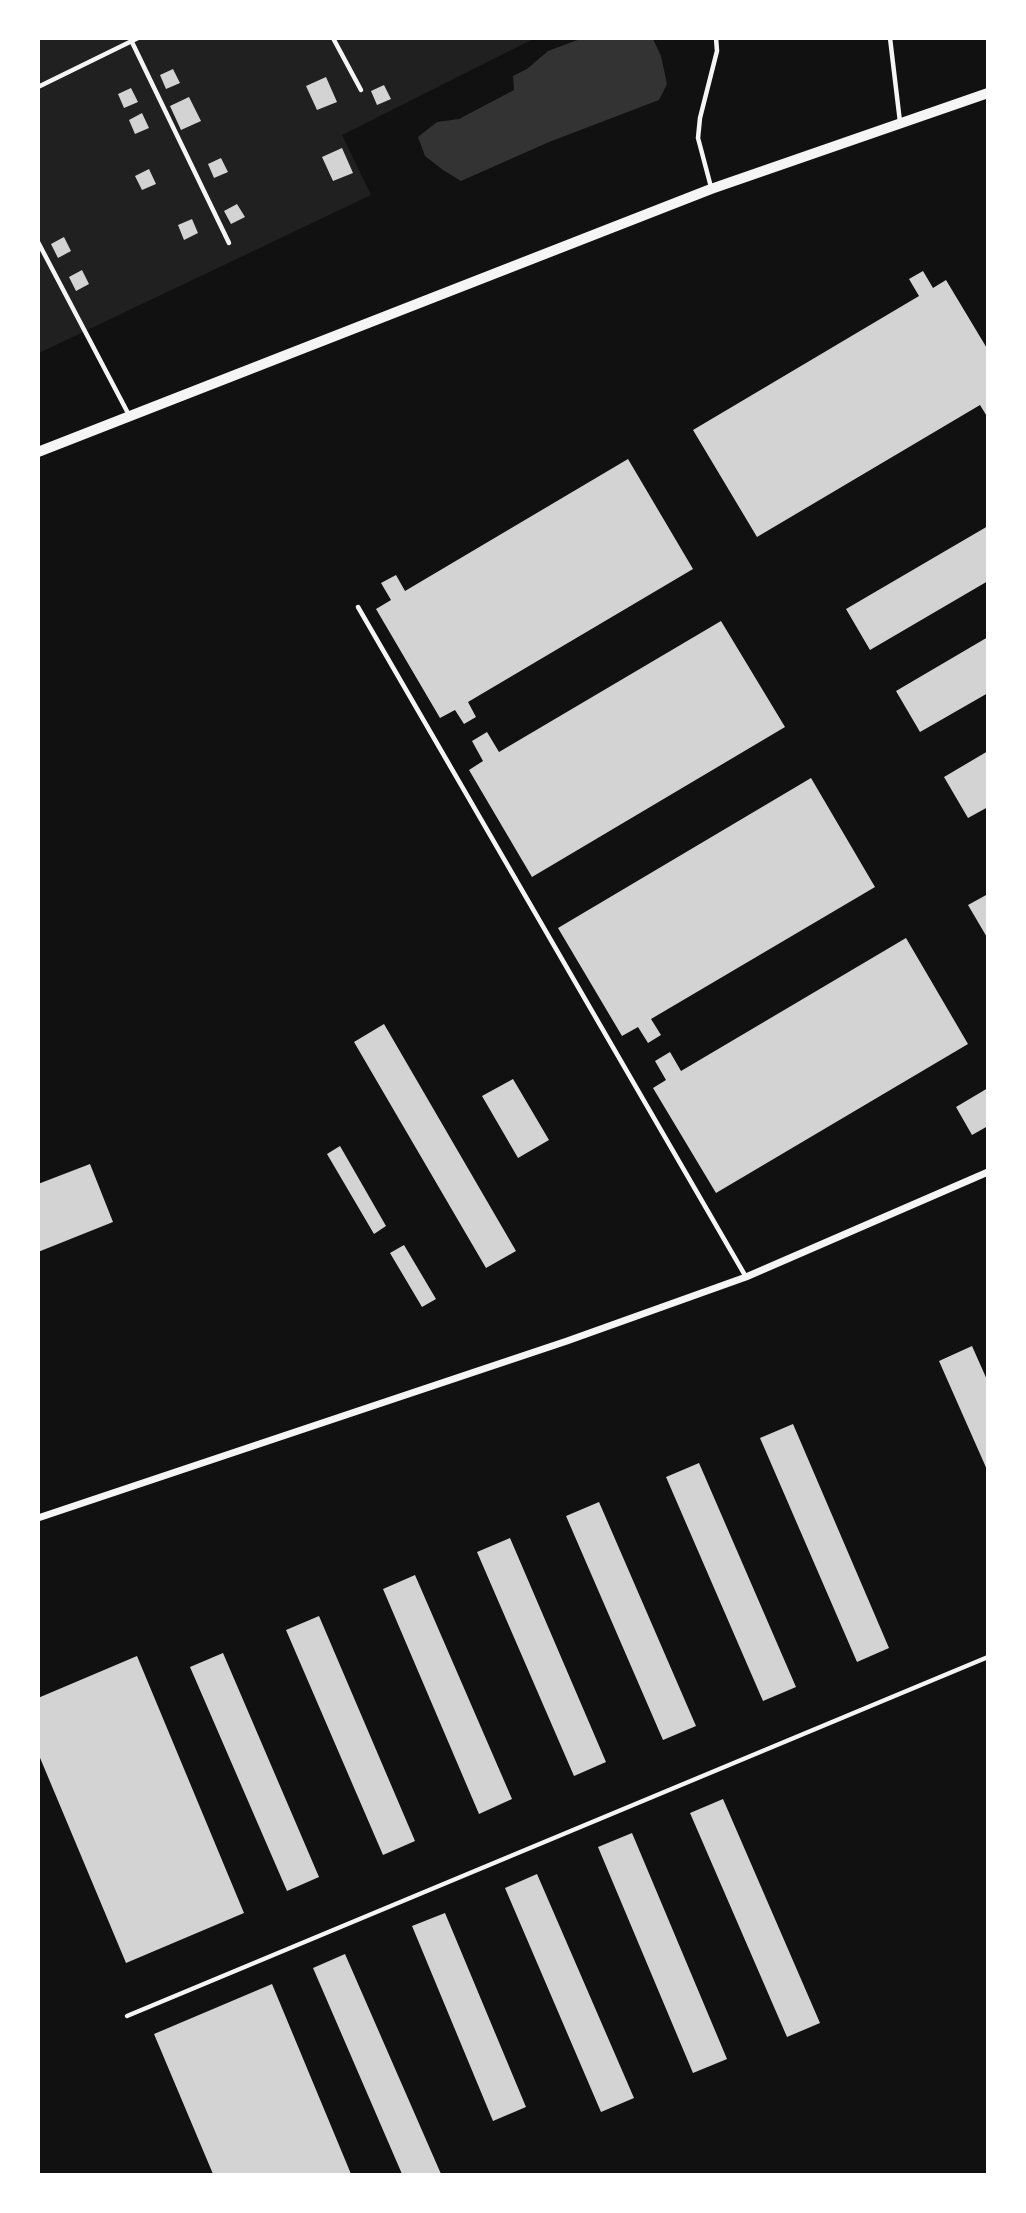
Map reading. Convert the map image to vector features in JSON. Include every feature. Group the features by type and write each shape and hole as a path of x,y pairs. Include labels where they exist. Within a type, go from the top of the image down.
{"street":[{"path":"38,452 711,189 988,93"},
{"path":"38,1518 554,1346 746,1277 988,1172"}],"lane":[{"path":"38,87 138,38"},
{"path":"333,38 361,90"},
{"path":"711,189 698,138 699,118 717,51 716,38"},
{"path":"890,38 900,123"},
{"path":"131,40 229,243"},
{"path":"38,242 130,416"},
{"path":"358,607 746,1277"},
{"path":"127,2016 988,1657"}],"shaded area":[{"path":"39,39 533,39 342,135 371,195 39,353"},
{"path":"580,39 653,39 661,56 667,84 659,100 549,142 461,181 425,156 418,137 437,122 459,119 514,90 513,76 527,69 548,51"}],"building":[{"path":"173,69 180,83 166,89 160,75"},
{"path":"326,77 337,102 317,110 306,86"},
{"path":"384,85 391,99 377,105 371,91"},
{"path":"131,88 138,102 124,108 118,94"},
{"path":"189,97 201,121 181,130 170,106"},
{"path":"142,113 149,128 135,134 129,120"},
{"path":"342,148 353,173 333,181 322,157"},
{"path":"221,158 228,172 214,178 208,164"},
{"path":"149,169 156,184 142,190 135,176"},
{"path":"237,204 245,217 231,224 224,211"},
{"path":"192,219 198,233 184,240 178,225"},
{"path":"64,237 71,251 58,258 51,244"},
{"path":"82,270 89,284 76,291 69,277"},
{"path":"923,271 933,288 946,280 988,350 988,418 980,405 757,537 693,430 919,296 909,279"},
{"path":"628,459 693,569 468,702 476,717 464,724 455,710 440,718 376,609 391,600 381,583 396,575 405,591"},
{"path":"988,526 988,581 870,650 846,609"},
{"path":"721,621 785,727 532,877 469,770 483,761 472,741 487,732 499,752"},
{"path":"988,637 988,693 920,732 896,691"},
{"path":"988,751 988,807 968,818 944,777"},
{"path":"811,778 875,887 651,1019 661,1035 648,1043 638,1027 622,1036 558,928"},
{"path":"988,894 988,939 968,905"},
{"path":"906,938 968,1044 716,1193 653,1088 666,1080 655,1061 670,1052 681,1071"},
{"path":"384,1024 516,1251 486,1268 354,1042"},
{"path":"513,1079 549,1140 518,1158 482,1096"},
{"path":"988,1088 988,1126 972,1135 956,1107"},
{"path":"340,1146 386,1226 374,1234 327,1154"},
{"path":"90,1164 113,1222 38,1252 38,1184"},
{"path":"404,1245 436,1299 422,1307 390,1253"},
{"path":"972,1346 988,1382 988,1472 939,1361"},
{"path":"793,1424 889,1648 857,1662 760,1438"},
{"path":"699,1463 796,1687 763,1701 666,1477"},
{"path":"599,1502 696,1726 663,1740 566,1516"},
{"path":"510,1538 606,1762 574,1776 477,1552"},
{"path":"415,1575 512,1799 479,1814 383,1589"},
{"path":"319,1616 415,1841 383,1855 286,1630"},
{"path":"223,1653 319,1877 287,1891 190,1667"},
{"path":"137,1656 244,1913 126,1963 38,1753 38,1698"},
{"path":"723,1799 820,2023 787,2037 690,1813"},
{"path":"632,1833 727,2059 693,2073 598,1847"},
{"path":"537,1874 634,2098 601,2112 505,1888"},
{"path":"445,1913 526,2107 493,2121 412,1926"},
{"path":"345,1954 441,2174 402,2174 313,1968"},
{"path":"272,1984 351,2174 213,2174 154,2034"}]}
